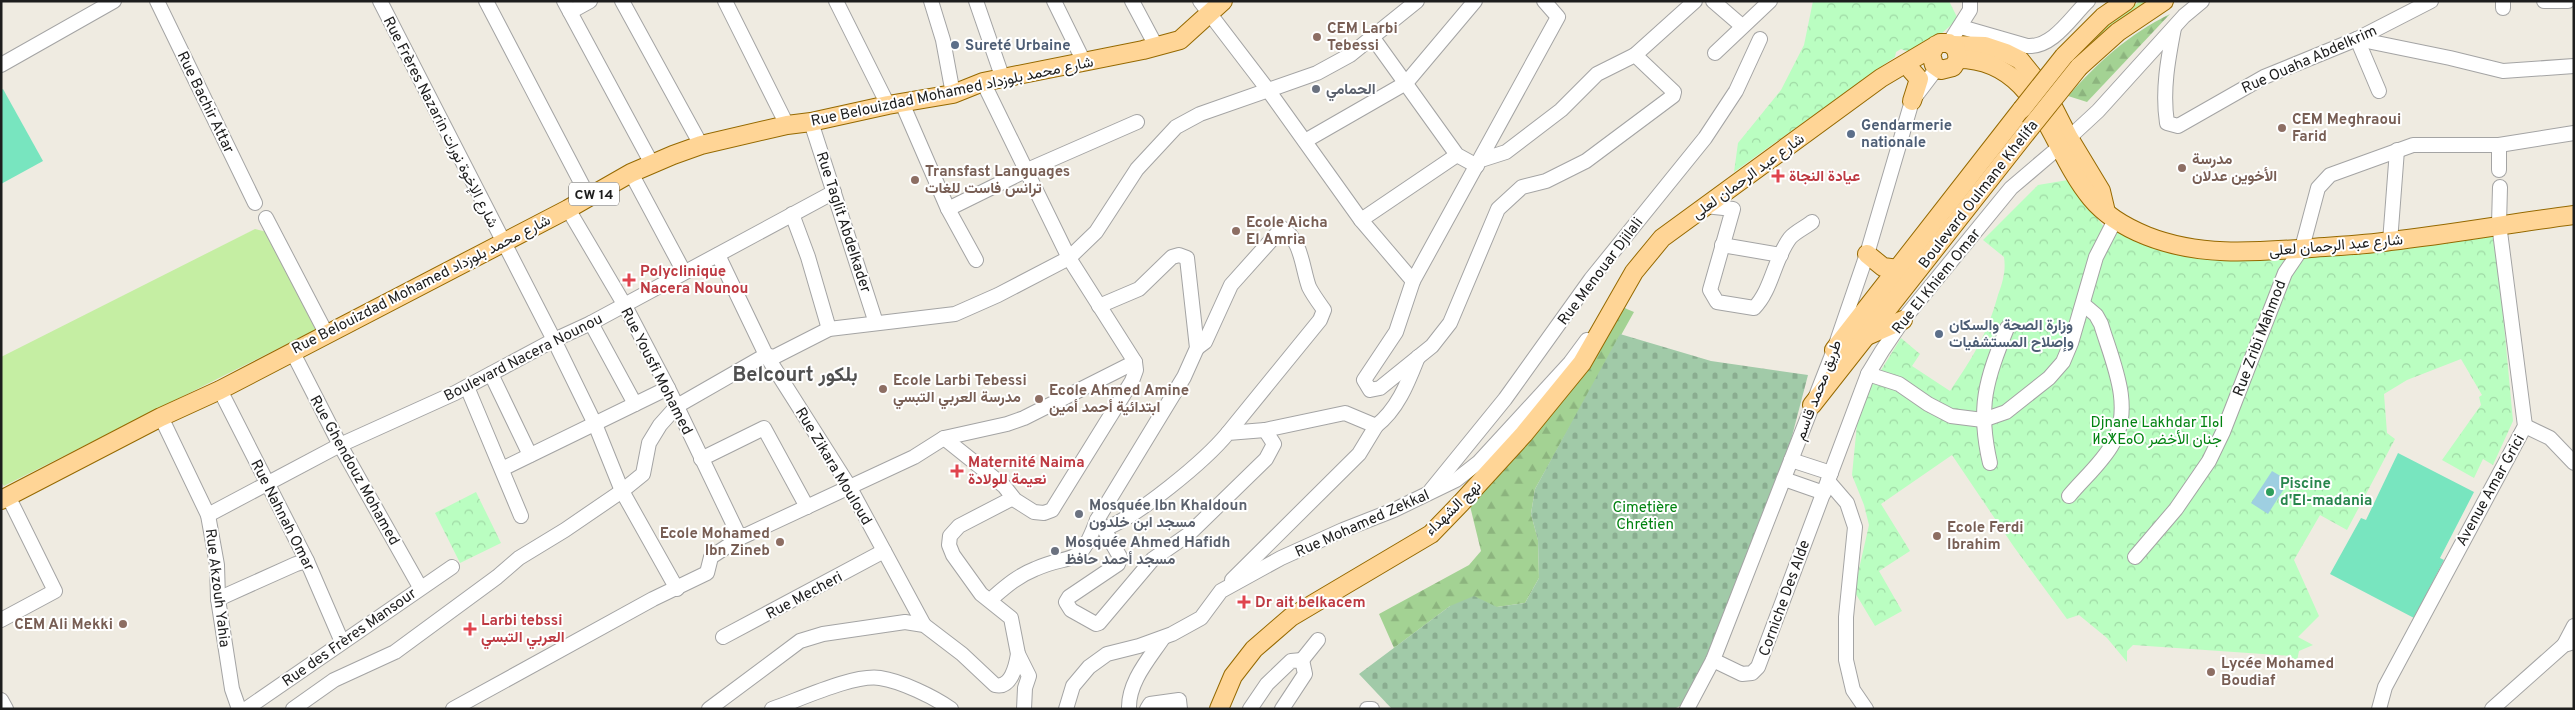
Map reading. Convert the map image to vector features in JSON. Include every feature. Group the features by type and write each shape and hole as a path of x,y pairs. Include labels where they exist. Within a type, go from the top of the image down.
{"main road":[{"name":"Rue Belouizdad Mohamed شارع محمد بلوزداد","path":"5,498 161,417 220,390 326,333 568,209 631,173 652,164 701,145 787,124 811,122 953,94 983,82 1180,40 1204,8 1223,1"},
{"name":"Boulevard Oulmane Khelifa","path":"1812,406 1898,269 2022,109 2064,56 2104,17 2126,1"},
{"name":"Boulevard Oulmane Khelifa","path":"1850,344 2080,68 2118,32 2164,1"},
{"path":"1936,66 1931,54 1949,48 1984,46 2020,60 2045,91 2064,143 2101,191 2111,216"},
{"name":"شارع عبد الرحمان لعلى","path":"1627,285 1634,272 1662,238 1705,206 1880,78 1949,48 1950,69 1936,66 1910,70 1880,78"},
{"path":"1910,70 1919,79 1912,101"},
{"name":"شارع عبد الرحمان لعلى","path":"2111,216 2148,237 2194,249 2233,253 2390,242 2499,224 2574,215"},
{"path":"1867,254 1883,267 1898,269"},
{"name":"نهج الشهداء","path":"1220,707 1233,676 1254,649 1291,617 1431,534 1461,503 1524,434 1582,363 1627,285"},
{"path":"1850,344 1903,320"}],"street":[{"path":"1,65 114,1"},
{"name":"Rue Bachir Attar","path":"157,1 255,203"},
{"name":"Rue Frères Nazarin شارع الإخوة نورات","path":"380,1 502,243 554,340 595,424 622,490 677,589"},
{"path":"486,1 588,196"},
{"path":"590,1 567,7 652,164"},
{"path":"622,1 701,145"},
{"path":"725,1 787,124"},
{"path":"836,1 895,104 976,260"},
{"path":"931,1 943,40 953,94"},
{"path":"976,1 1002,79"},
{"path":"1054,1 1084,62"},
{"path":"1132,1 1156,46"},
{"path":"293,709 334,680 395,652 497,577 519,558 565,530 643,474 650,443 660,424 677,406 766,355 774,357 829,329 929,319 955,314 998,295 1069,258 1096,232 1137,169 1176,127 1200,114 1317,73 1373,38 1417,1"},
{"path":"1305,141 1406,83 1475,1"},
{"path":"1544,1 1558,17 1414,281 1396,332 1364,380 1364,384 1372,391 1380,388 1432,346 1450,323 1498,209 1522,187 1546,181 1586,161 1673,96 1674,92 1670,86 1635,55"},
{"path":"1373,38 1457,155 1479,163 1506,152 1522,142 1560,110 1597,74 1635,55 1695,1"},
{"path":"1713,1 1742,26"},
{"path":"1715,53 1770,1"},
{"path":"1949,48 1970,10 1970,1"},
{"path":"1961,27 2027,46 2038,46 2051,38 2088,1"},
{"name":"Rue El Khiem Omar","path":"1827,482 1868,374 1903,320 2010,188 2064,143 2093,115 2174,28 2202,1"},
{"name":"Rue Ouaha Abdelkrim","path":"2174,28 2165,88 2166,115 2167,123 2178,126 2264,77 2357,38 2431,1"},
{"path":"2544,1 2568,1"},
{"path":"1204,8 1268,90 1361,220 1414,281"},
{"path":"2357,38 2503,71 2574,66"},
{"path":"2357,38 2379,91"},
{"name":"Rue Menouar Djilali","path":"1427,494 1505,399 1591,279 1705,138 1736,91 1760,39"},
{"name":"طريق محمد قاسم","path":"1850,344 1867,254 1912,101 1936,66"},
{"path":"944,438 1004,486 1013,498 1034,512 1044,513 1052,510 1132,381 1136,370 1135,362 1069,258 983,82"},
{"name":"Rue Taglit Abdelkader","path":"811,122 876,323"},
{"path":"948,209 1025,171 1137,122"},
{"path":"2302,248 2318,188 2330,175 2413,145 2499,144 2574,133"},
{"path":"2499,144 2499,170"},
{"path":"2390,242 2397,150"},
{"path":"1361,220 1457,155"},
{"path":"631,173 684,272"},
{"name":"Avenue Amar Grici","path":"2380,707 2385,687 2525,426 2499,224 2500,187"},
{"name":"Boulevard Nacera Nounou","path":"208,515 340,446 467,387 554,340 591,323 834,192"},
{"path":"1705,206 1733,209 1710,290 1716,302 1754,308 1762,300 1790,237 1812,222"},
{"name":"Rue Yousfi Mohamed","path":"568,209 624,304 668,388 740,538"},
{"path":"792,214 808,258 829,329"},
{"path":"1868,374 1899,384 1928,404 1951,416 1982,420 2006,412 2054,372 2063,362 2111,216"},
{"path":"266,218 326,333"},
{"path":"990,600 1015,579 1036,568 1066,561 1082,552 1100,525 1184,377 1197,348 1205,342 1231,285 1282,228 1288,232 1303,262 1310,288 1324,310 1320,320 1228,433 1170,485 1120,523 1100,525"},
{"path":"1722,245 1781,255"},
{"name":"Rue Zribi Mahmod","path":"2136,556 2196,484 2224,432 2285,272 2302,248"},
{"name":"Rue Zikara Mouloud","path":"718,254 766,355 849,486 924,625"},
{"path":"1099,306 1130,295 1139,289 1172,257 1179,255 1186,258 1197,348"},
{"name":"Rue Mohamed Zekkal","path":"1066,709 1073,686 1089,667 1107,654 1163,638 1200,618 1221,591 1343,530 1456,480 1479,462 1570,363 1627,285"},
{"path":"2069,496 2113,444 2122,416 2122,398 2101,324 2096,314 2083,304"},
{"path":"591,323 635,404"},
{"path":"1990,463 1982,420 1984,397 1993,362 2007,328"},
{"name":"Rue Ghendouz Mohamed","path":"292,351 340,446 420,587"},
{"path":"1221,591 1359,454 1376,426 1388,416 1406,386 1420,354"},
{"path":"453,709 653,599 707,573 712,557 740,538 914,457 944,438 1007,424 1135,362"},
{"path":"491,374 530,456"},
{"path":"467,387 521,516"},
{"path":"502,469 668,388"},
{"name":"Rue Nahnah Omar","path":"220,390 307,562 342,642"},
{"name":"طريق محمد قاسم","path":"1688,708 1713,660 1812,406"},
{"path":"1228,433 1265,430 1345,413 1376,426"},
{"name":"Rue Akzouh Yahia","path":"161,417 208,515 217,565 218,599 232,688 239,709"},
{"path":"2525,426 2550,438 2574,462"},
{"path":"701,459 764,428 807,507"},
{"path":"1100,525 1120,557 1118,564 1068,597 1066,602 1071,610 1096,624 1099,624 1153,559 1189,534 1266,459 1274,444 1265,430"},
{"path":"1791,460 1827,482 1847,503 1856,527 1846,617 1846,660 1853,690 1866,709"},
{"path":"1784,479 1827,482"},
{"name":"Corniche Des Alde","path":"1713,660 1742,674 1752,673 1758,667 1827,482"},
{"path":"1,620 55,591 5,498"},
{"path":"709,709 800,640 862,627 905,622 924,625 962,654 995,685 1005,685 1016,669 1018,654 1012,618 981,594 953,554 949,545 950,536 959,526 1013,498"},
{"name":"Rue Mecheri","path":"723,637 884,551"},
{"path":"218,599 296,564 307,562"},
{"name":"Rue des Frères Mansour","path":"246,709 420,587 452,567"},
{"path":"2492,709 2569,644 2574,626"},
{"path":"1129,709 1132,685 1163,638"},
{"path":"1250,709 1267,684 1291,661 1302,660 1318,640"},
{"path":"1018,654 1029,676 1025,688 1024,709"},
{"path":"1282,709 1305,674 1302,660"},
{"path":"772,709 857,679 880,677 912,688 951,709"},
{"path":"1,700 6,709"},
{"path":"1147,709 1150,704 1179,700 1180,709"},
{"path":"1367,709 1372,709"}],"green space":[{"path":"1813,1 1949,1 1958,19 1933,41 1911,53 1901,49 1896,52 1895,57 1734,172 1738,143 1781,90 1804,45"},
{"path":"2140,1 2152,1 2060,81 2056,78 2095,36"},
{"path":"2170,14 2087,102 2068,96 2091,71 2127,40"},
{"path":"3,89 43,161 1,184 1,90"},
{"name":"Djnane Lakhdar ⵊⵏⴰⵏ ⵍⴰⵅⴹⴰⵔ جنان الأخضر","path":"2068,180 2104,227 2171,247 2229,256 2495,228 2513,421 2493,465 2483,459 2474,478 2442,460 2481,405 2479,397 2482,395 2461,359 2407,380 2384,394 2387,433 2395,439 2347,530 2320,515 2294,560 2319,616 2298,637 2313,645 2299,651 2297,661 2290,656 2133,645 2127,651 2127,662 2107,638 2079,615 2067,619 2014,547 1952,455 1881,504 1910,551 1879,571 1902,611 1875,626 1854,591 1869,525 1864,505 1852,475 1858,414 1873,383 1901,338 1920,354 1912,366 1950,391 1984,334 2004,276 2004,257 1983,240 2038,185"},
{"path":"255,229 267,232 316,325 315,330 4,486 1,482 1,357"},
{"path":"1622,307 1634,312 1535,489 1531,514 1538,540 1539,578 1525,603 1497,607 1450,606 1394,648 1379,614 1469,565 1481,551 1470,506 1536,429"},
{"name":"Cimetière Chrétien","path":"1620,334 1711,361 1808,375 1791,440 1697,683 1682,705 1674,709 1392,709 1359,674 1450,606 1474,596 1497,607 1525,603 1539,578 1538,540 1531,514 1535,489"},
{"path":"2398,453 2474,492 2440,558 2444,560 2414,618 2330,574 2361,518 2366,520"},
{"path":"476,492 501,543 460,563 435,513"}],"water":[{"name":"Piscine d'El-madania","path":"2272,471 2289,481 2268,514 2251,503"}],"place":[{"name":"CEM Larbi Tebessi","path":"1317,37"},
{"name":"Sureté Urbaine","path":"955,45"},
{"name":"الحمامي","path":"1316,89"},
{"name":"CEM Meghraoui Farid","path":"2282,128"},
{"name":"Gendarmerie nationale","path":"1851,134"},
{"name":"مدرسة الأخوين عدلان","path":"2182,168"},
{"name":"عيادة النجاة","path":"1778,176"},
{"name":"Transfast Languages ترانس فاست للغات","path":"915,180"},
{"name":"Ecole Aicha El Amria","path":"1236,231"},
{"name":"Polyclinique Nacera Nounou","path":"629,280"},
{"name":"وزارة الصحة والسكان وإصلاح المستشفيات","path":"1939,334"},
{"name":"Ecole Larbi Tebessi مدرسة العربي التبسي","path":"883,389"},
{"name":"Ecole Ahmed Amine ابتدائية أحمد أمين","path":"1039,399"},
{"name":"Maternité Naima نعيمة للولادة","path":"957,471"},
{"name":"Piscine d'El-madania","path":"2270,492"},
{"name":"Mosquée Ibn Khaldoun مسجد ابن خلدون","path":"1079,514"},
{"name":"Ecole Ferdi Ibrahim","path":"1937,536"},
{"name":"Ecole Mohamed Ibn Zineb","path":"780,542"},
{"name":"Mosquée Ahmed Hafidh مسجد أحمد حافظ","path":"1055,551"},
{"name":"Dr ait belkacem","path":"1244,602"},
{"name":"CEM Ali Mekki","path":"123,624"},
{"name":"Larbi tebssi العربي التبسي","path":"470,629"},
{"name":"Lycée Mohamed Boudiaf","path":"2211,672"}],"district":[{"name":"Belcourt بلكور","path":"795,374"}]}
